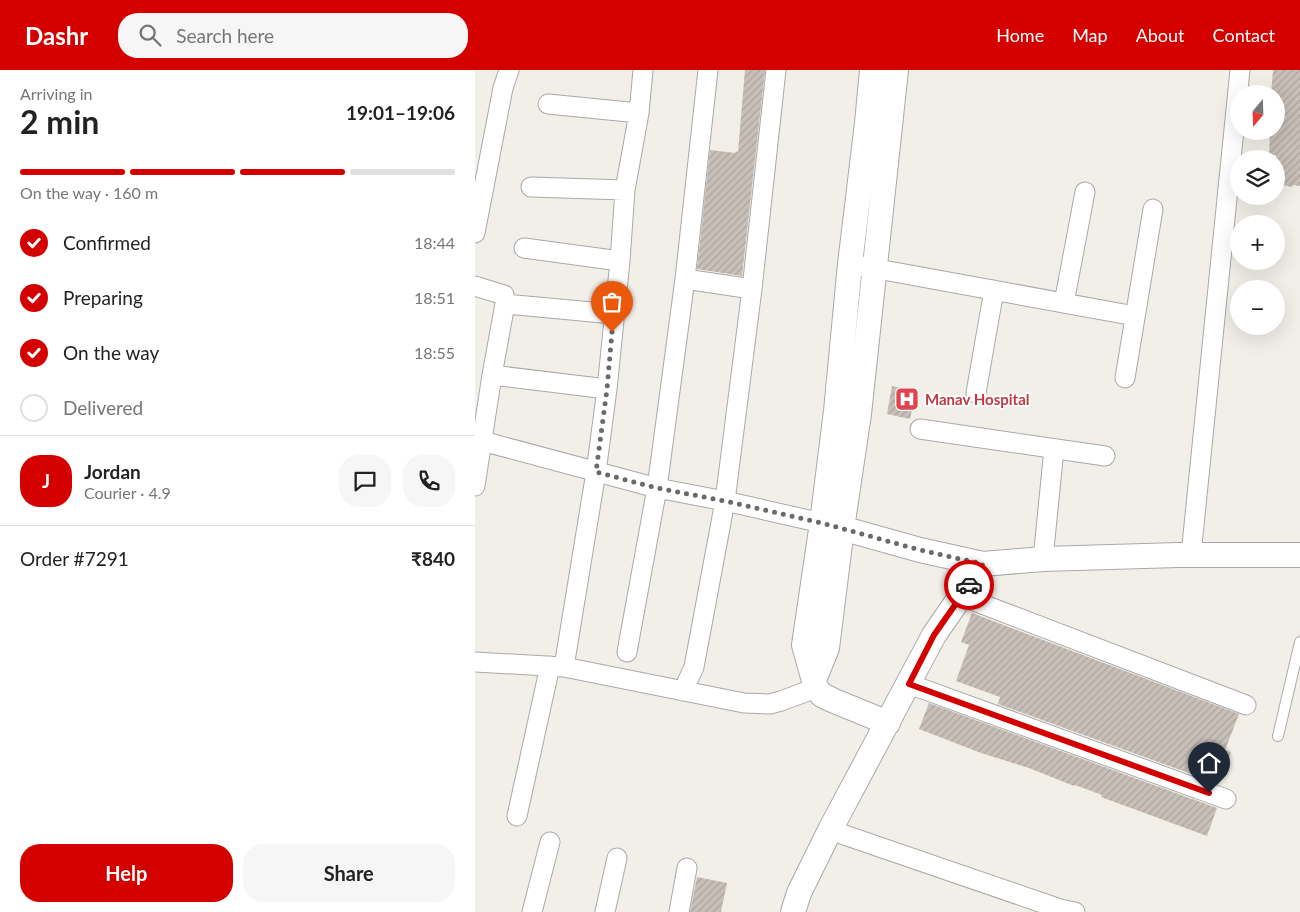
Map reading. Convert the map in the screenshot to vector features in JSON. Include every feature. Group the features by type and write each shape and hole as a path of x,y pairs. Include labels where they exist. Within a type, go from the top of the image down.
{"street":[{"path":"475,233 503,88 509,70"},
{"path":"517,816 557,666 596,472 607,389 625,190 639,113 643,70"},
{"path":"627,652 657,488 685,279 708,70"},
{"path":"683,691 694,667 725,501 752,289 776,70"},
{"path":"475,662 557,666 744,703 770,704 781,701 815,684 827,648 836,411 849,264 872,70"},
{"path":"832,526 859,414 896,70"},
{"path":"1191,555 1240,70"},
{"path":"548,104 639,113"},
{"path":"531,188 625,190"},
{"path":"1064,303 1085,192"},
{"path":"1125,378 1153,209"},
{"path":"524,248 620,260"},
{"path":"849,264 1135,316"},
{"path":"685,279 752,289"},
{"path":"475,286 504,295 505,304 475,486"},
{"path":"976,393 994,290"},
{"path":"505,304 614,314"},
{"path":"492,375 607,389"},
{"path":"920,429 1105,456"},
{"path":"482,441 657,488 725,501 983,564 1043,559 1191,555 1300,555"},
{"path":"1043,559 1054,449"},
{"path":"793,912 799,893 830,830 934,635 983,564"},
{"path":"961,596 1246,705"},
{"path":"815,684 822,695 888,723"},
{"path":"909,684 1226,799"},
{"path":"830,830 1065,911"},
{"path":"532,912 550,842"},
{"path":"605,912 617,858"},
{"path":"679,912 687,868"}],"lane":[{"path":"1278,736 1300,642"}],"building":[{"path":"745,70 765,70 742,276 697,269 710,150 738,152"},
{"path":"1273,70 1300,70 1300,186 1285,186 1285,150 1269,150 1270,140 1285,140 1285,85 1272,85"},
{"path":"892,386 916,391 910,419 887,414"},
{"path":"972,613 1239,714 1225,750 1231,752 1219,784 998,704 1000,697 956,681 969,645 961,642"},
{"path":"929,703 1217,808 1207,836 1101,797 1102,795 1029,768 981,753 919,729"},
{"path":"697,877 727,883 721,912 690,912"}],"way so far":[{"path":"612,332 607,389 596,472 657,488 822,523 920,550 983,564 969,585"}],"place":[{"name":"Manav Hospital","path":"907,399"}],"route":[{"path":"969,585 934,635 909,684 1209,793"}]}
